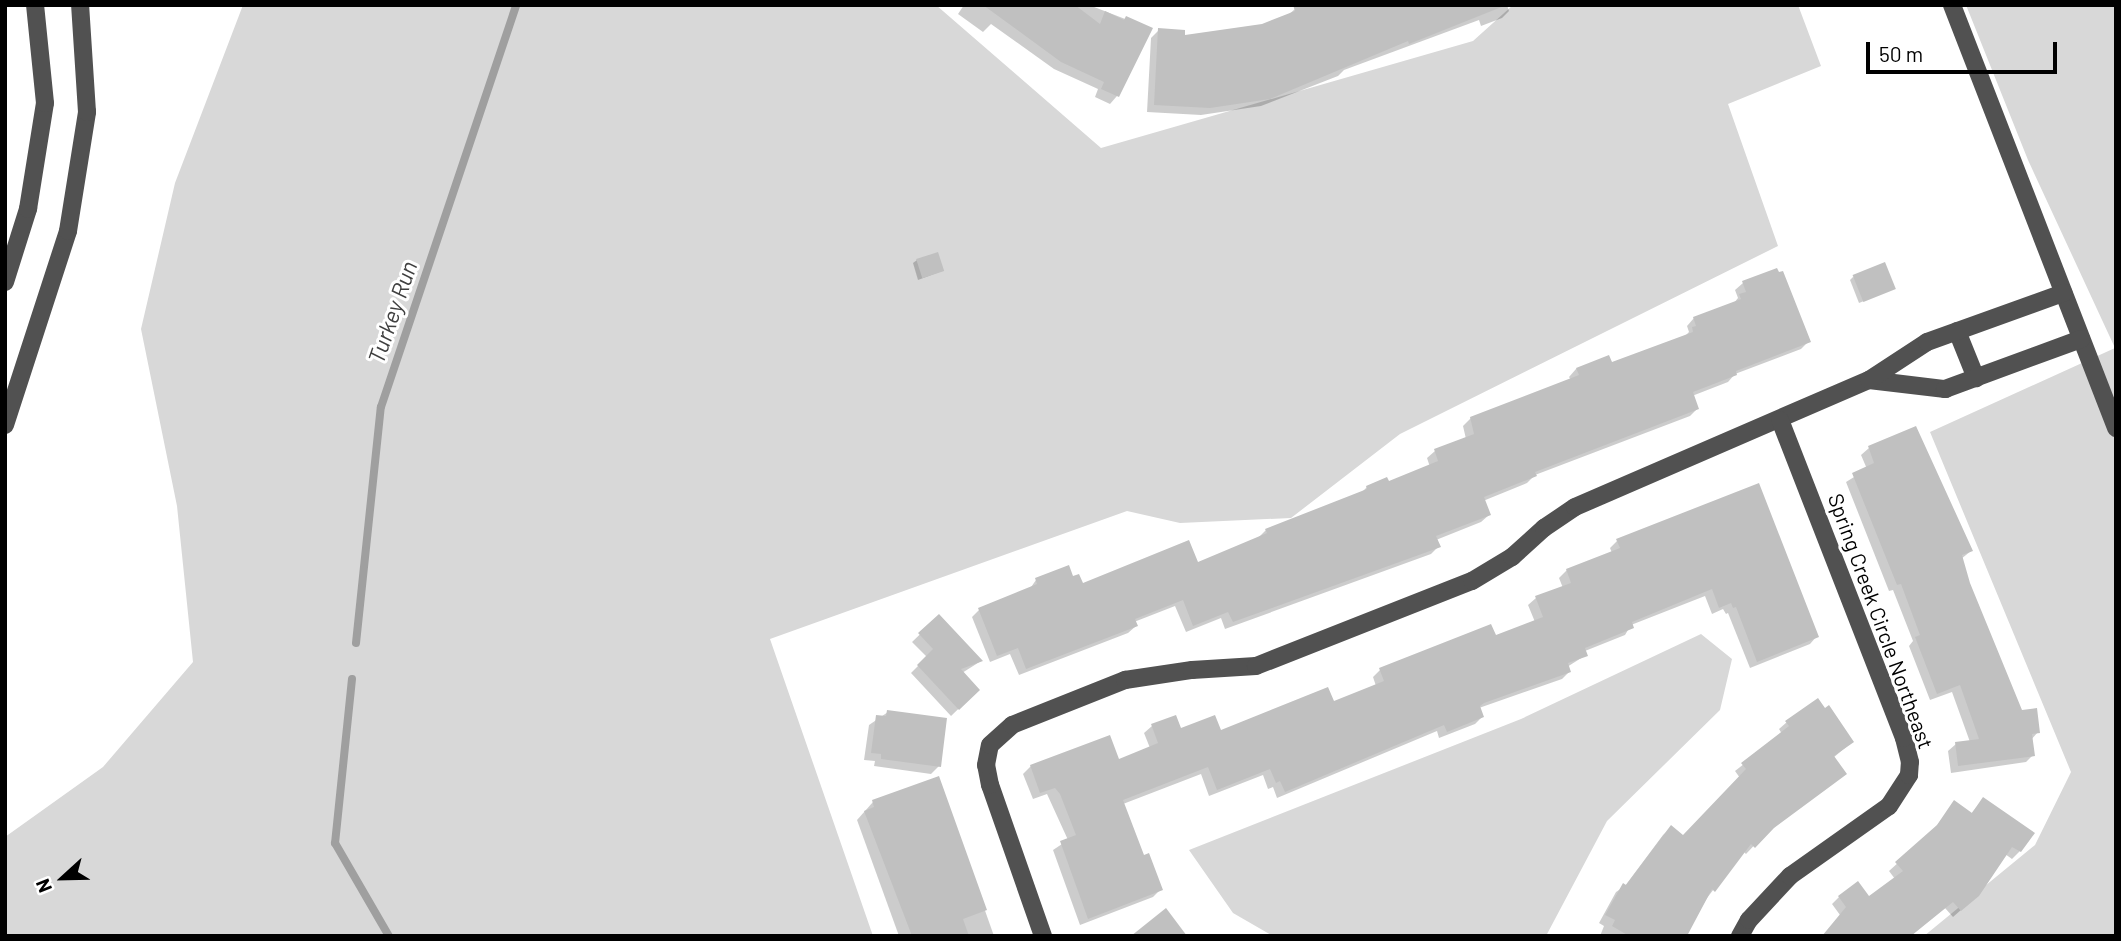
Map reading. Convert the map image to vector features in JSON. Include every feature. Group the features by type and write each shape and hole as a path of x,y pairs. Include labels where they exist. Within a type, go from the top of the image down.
{"street":[{"path":"5,282 28,209 45,103 35,5"},
{"path":"5,425 68,231 88,112 80,5"},
{"path":"1952,5 2116,428"},
{"path":"1043,936 990,785 986,765 990,745 1012,725 1125,680 1192,670 1256,666 1472,581 1512,558 1544,528 1575,507 1868,380 1927,342 2063,293"},
{"path":"1957,331 1976,378"},
{"path":"1868,380 1945,389 2081,339"},
{"name":"Spring Creek Circle Northeast","path":"1740,936 1749,920 1790,876 1889,806 1909,775 1904,738 1780,420"}],"shaded area":[{"path":"243,5 936,5 1101,148 1473,41 1513,5 1798,5 1821,66 1728,104 1778,246 1400,434 1291,518 1180,523 1127,511 770,639 873,936 5,936 5,837 103,767 193,662 177,506 141,329 175,183"},
{"path":"1966,5 2116,5 2116,936 1924,936 2035,845 2071,772 1930,432 2115,348 2028,160"},
{"path":"1701,634 1732,659 1720,710 1607,821 1546,936 1273,936 1233,913 1189,850 1521,719"}],"building":[{"path":"983,5 1075,5 1100,24 1105,11 1124,20 1126,16 1153,28 1119,97 1101,89 1104,82 1061,62"},
{"path":"1293,5 1504,6 1409,44 1408,41 1270,99 1210,108 1154,105 1158,28 1185,30 1185,35 1262,24 1295,11"},
{"path":"938,252 944,271 922,278 916,259"},
{"path":"1885,262 1896,289 1863,302 1853,275"},
{"path":"1777,268 1779,272 1783,271 1811,342 1736,371 1737,375 1693,392 1699,409 1535,472 1537,476 1484,497 1491,515 1436,536 1441,547 1233,622 1228,612 1193,626 1183,600 1135,619 1138,626 1026,669 1018,648 997,656 978,608 1037,584 1035,578 1069,565 1073,576 1079,574 1083,583 1189,540 1198,562 1267,533 1265,529 1367,489 1366,486 1387,477 1389,481 1438,461 1434,449 1474,434 1470,417 1579,375 1576,368 1609,355 1612,362 1693,332 1692,327 1696,326 1693,317 1741,299 1739,294 1746,292 1742,281"},
{"path":"1916,426 1973,551 1962,555 1970,583 2022,710 2037,708 2040,733 2032,734 2035,756 1958,766 1955,742 1979,739 1960,685 1937,694 1915,637 1920,635 1901,584 1897,585 1852,473 1874,463 1868,446"},
{"path":"1759,483 1819,637 1757,662 1736,607 1733,608 1731,603 1719,608 1712,589 1632,622 1634,628 1585,648 1588,656 1568,663 1571,672 1484,703 1480,706 1484,717 1447,732 1444,725 1285,792 1280,781 1276,783 1270,769 1217,790 1208,767 1123,800 1144,855 1149,853 1163,890 1088,919 1060,841 1076,835 1060,794 1055,788 1040,793 1030,765 1110,735 1119,759 1158,743 1151,724 1176,715 1181,728 1215,715 1221,730 1328,687 1334,701 1384,681 1379,668 1491,624 1496,635 1543,617 1535,596 1571,583 1566,569 1620,548 1616,539"},
{"path":"939,614 983,661 961,669 980,690 959,710 917,665 933,649 918,633"},
{"path":"1818,698 1825,708 1829,705 1854,742 1834,756 1847,774 1774,828 1755,848 1751,844 1715,892 1712,889 1687,936 1629,936 1612,926 1615,920 1605,915 1623,883 1626,885 1671,825 1683,835 1746,769 1741,763 1789,726 1785,721"},
{"path":"887,710 947,718 941,767 881,759 881,754 871,753 876,715 886,716"},
{"path":"939,776 987,910 963,919 969,936 912,936 864,811 874,807 872,800"},
{"path":"1983,797 2035,833 2021,852 2012,847 1979,896 1961,911 1953,902 1911,936 1822,936 1846,907 1838,896 1858,881 1869,896 1903,871 1895,862 1937,825 1954,800 1972,813"},
{"path":"1166,908 1187,936 1131,936"}],"waterway":[{"name":"Turkey Run","path":"356,643 381,407 516,5"},
{"name":"Turkey Run","path":"352,679 335,843 389,936"}]}
